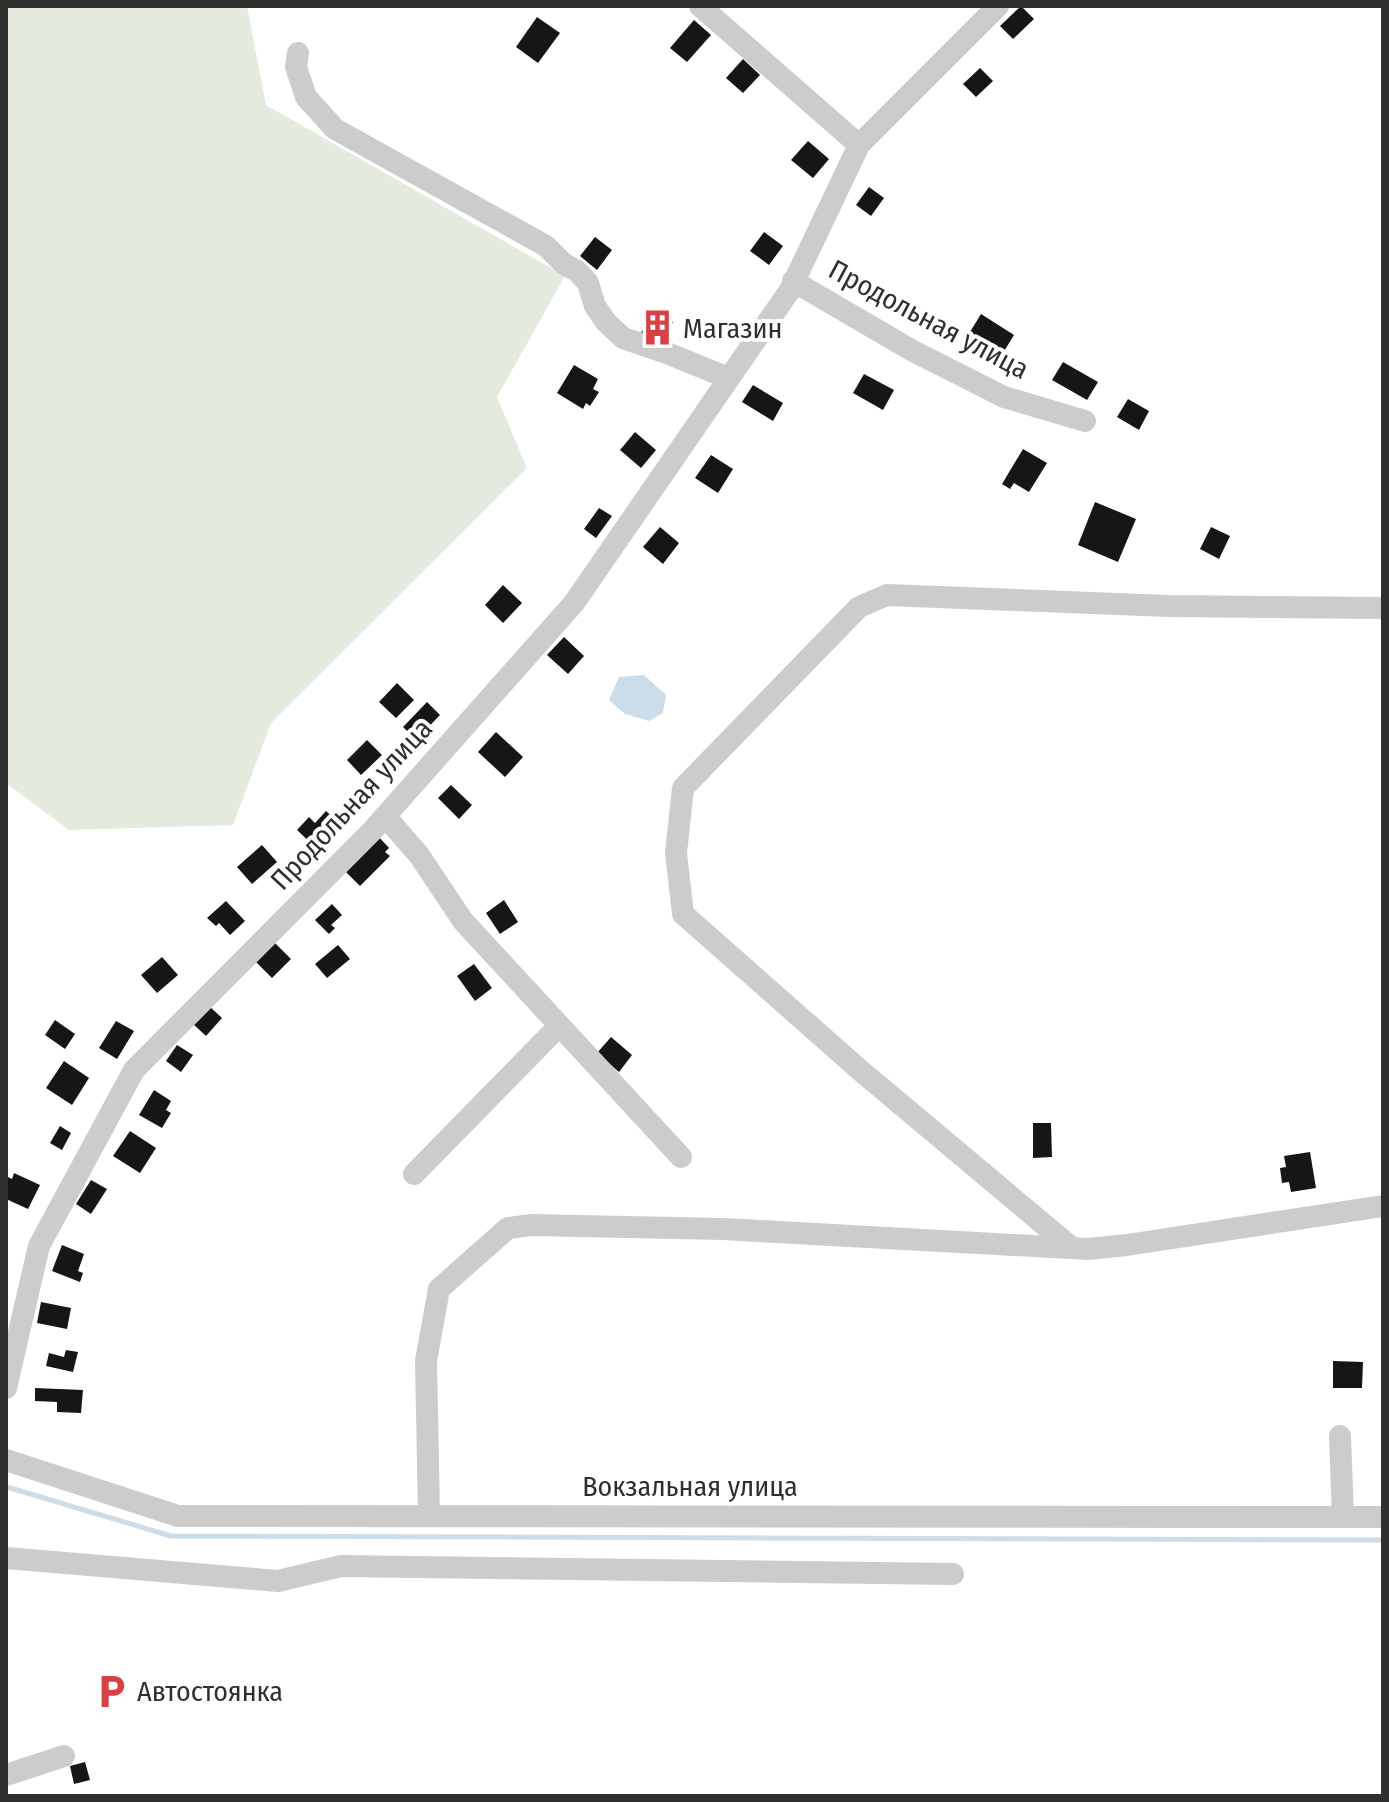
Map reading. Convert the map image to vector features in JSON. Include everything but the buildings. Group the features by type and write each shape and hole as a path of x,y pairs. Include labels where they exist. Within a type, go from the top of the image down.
{"street":[{"path":"700,6 859,145"},
{"name":"Продольная улица","path":"6,1388 39,1246 134,1070 385,816 574,603 790,290 859,145 998,6"},
{"path":"298,53 296,67 306,97 335,129 546,246 588,283 595,306 623,338 728,378"},
{"name":"Продольная улица","path":"793,281 913,351 1004,397 1085,421"},
{"path":"1072,1248 861,1071 683,914 676,853 683,788 859,607 887,595 1168,606 1383,608"},
{"path":"385,816 419,855 463,921 681,1157"},
{"path":"414,1174 559,1026"},
{"path":"429,1515 426,1361 439,1289 508,1228 531,1225 723,1229 1088,1249 1383,1206"},
{"path":"1340,1436 1343,1517"},
{"name":"Вокзальная улица","path":"6,1460 178,1516 1383,1517"},
{"path":"6,1558 278,1581 341,1566 953,1574"},
{"path":"6,1775 64,1756"}],"shaded area":[{"path":"6,6 247,6 266,105 565,276 497,397 527,468 271,723 233,825 69,830 6,783"}],"water":[{"path":"644,675 666,695 663,713 649,721 625,714 609,700 619,677"}],"waterway":[{"path":"7,1487 171,1536 1383,1540"}],"place":[{"name":"Магазин","path":"657,328"},
{"name":"Автостоянка","path":"111,1691"}]}
